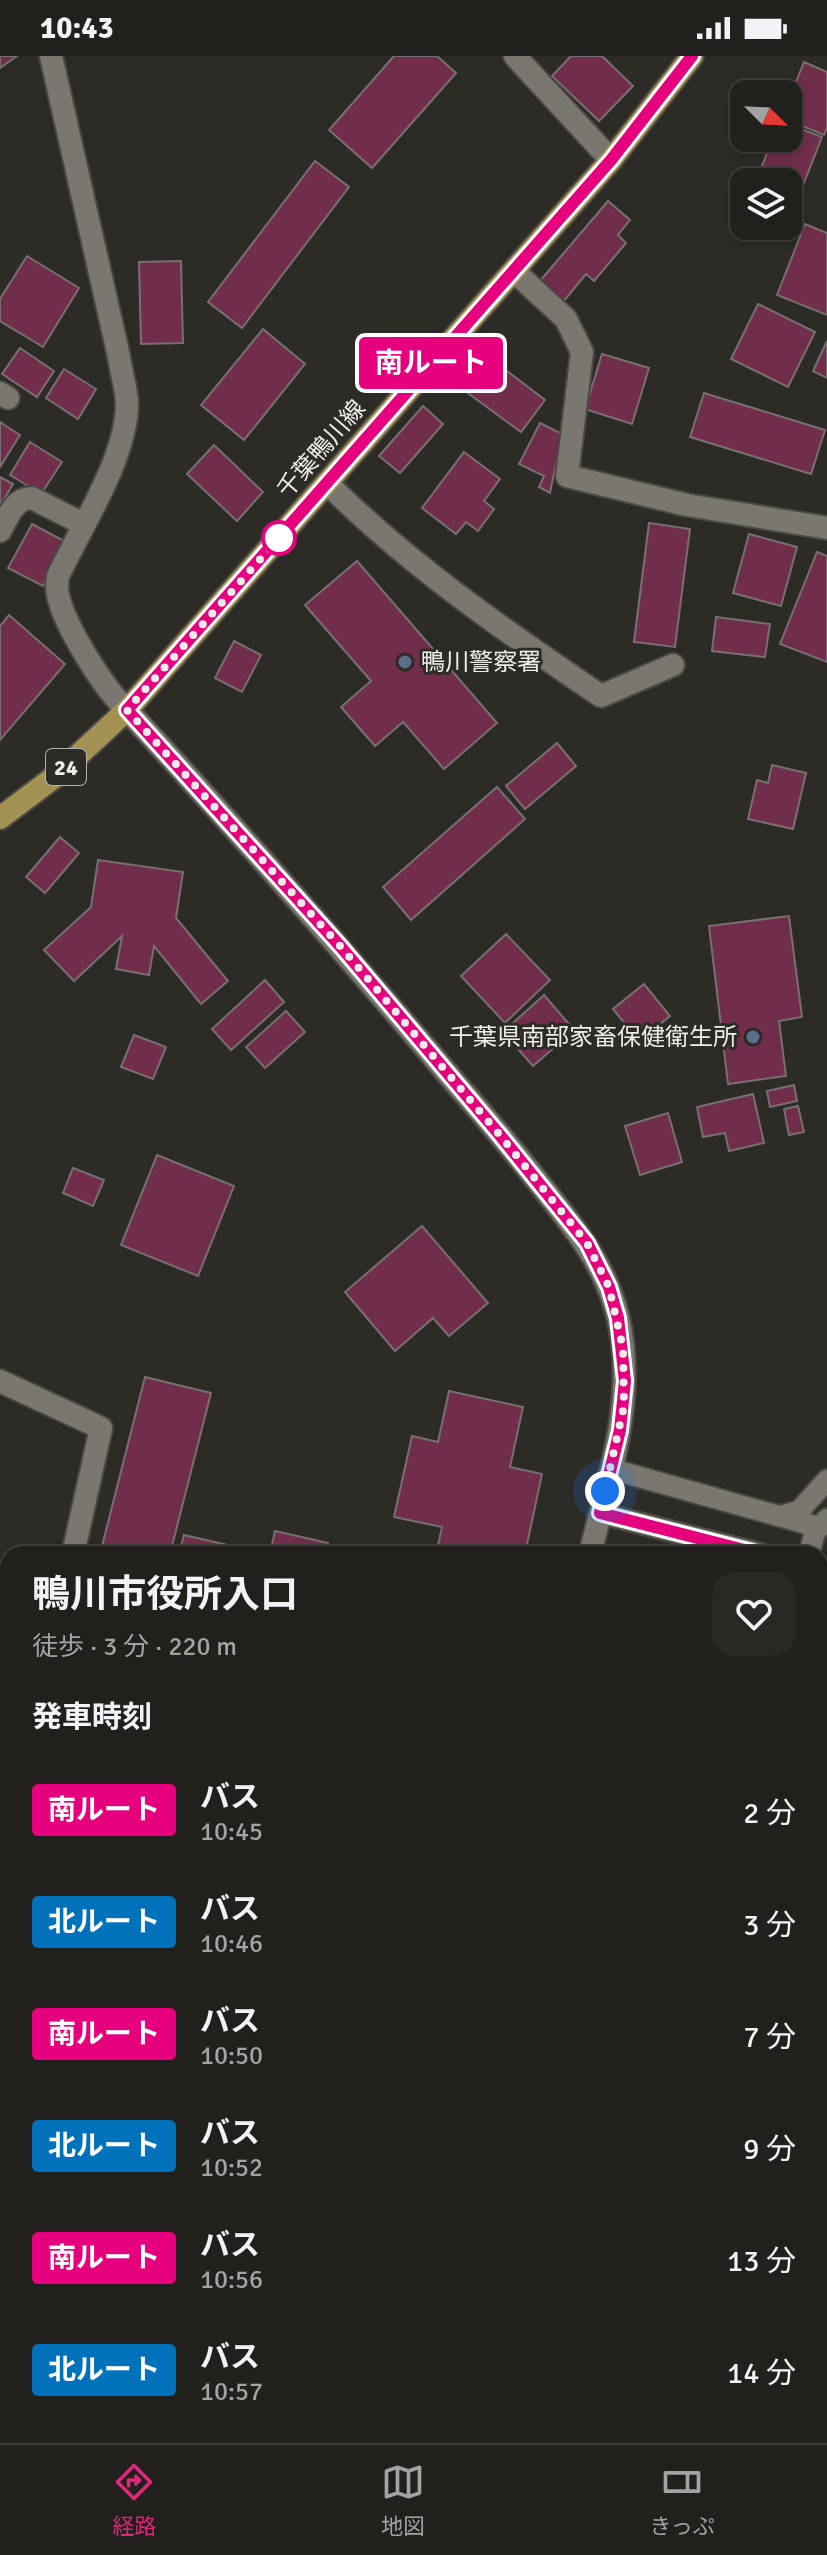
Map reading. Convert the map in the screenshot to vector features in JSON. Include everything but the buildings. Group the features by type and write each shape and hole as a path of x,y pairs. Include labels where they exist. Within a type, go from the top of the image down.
{"main road":[{"name":"千葉鴨川線","path":"0,818 57,775 127,710 611,160 692,56"}],"street":[{"path":"51,56 127,403 124,431 114,463 58,576 57,592 64,613 111,695 341,947 587,1243 609,1287 623,1348 624,1406 592,1546"},
{"path":"515,56 611,160"},
{"path":"514,271 566,319 582,352 567,476 687,505 827,528"},
{"path":"327,483 369,526 420,567 601,696 673,665"},
{"path":"0,531 17,502 23,498 32,498 83,524"},
{"path":"0,1381 101,1428 75,1546"}],"lane":[{"path":"611,1469 780,1516 823,1523 810,1546"},
{"path":"780,1516 799,1511 827,1480"},
{"path":"600,1513 730,1546"}],"bus line":[{"name":"南ルート","path":"692,56 611,160 127,710 341,947 499,1134 587,1243 600,1265 618,1318 625,1381 620,1430 600,1513 729,1546"}],"place":[{"name":"鴨川警察署","path":"405,662"},
{"name":"千葉県南部家畜保健衛生所","path":"753,1037"}],"route":[{"path":"279,538 127,710 341,947 587,1243 609,1287 623,1348 624,1406 605,1491"}]}
